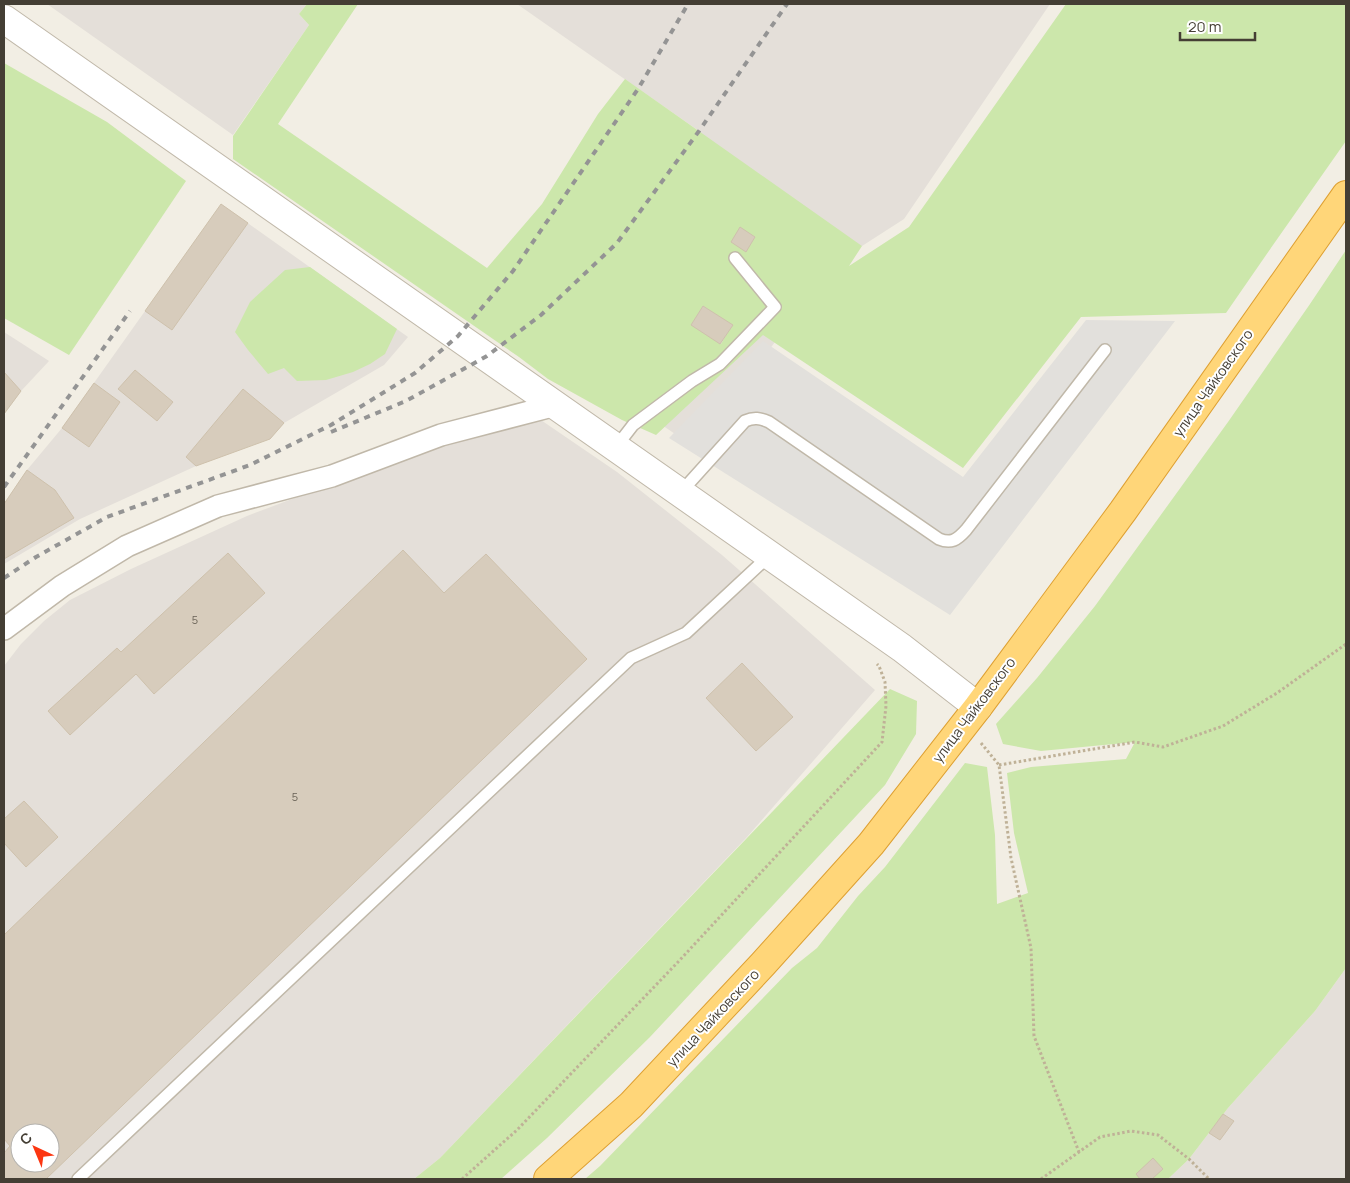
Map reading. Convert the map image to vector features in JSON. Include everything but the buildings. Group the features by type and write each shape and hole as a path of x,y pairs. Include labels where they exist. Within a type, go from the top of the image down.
{"highway":[{"name":"улица Чайковского","path":"548,1179 631,1105 763,964 871,844 978,707 1122,511 1346,195"}],"street":[{"path":"6,25 681,492 902,648 978,707"},
{"path":"4,629 62,586 127,546 218,506 332,476 441,435 556,405"}],"lane":[{"path":"616,447 633,425 692,381 720,364 775,306 735,258"},
{"path":"681,492 745,421 752,418 762,418 939,539 953,542 966,530 1105,350"},
{"path":"78,1179 631,658 686,633 770,555"}],"path":[{"path":"1079,1152 1034,1036 1031,948 1011,858 999,765 1135,742 1163,747 1223,726 1277,693 1346,644"},
{"path":"462,1179 523,1123 684,955 882,742 886,706 885,682 879,666 875,662"},
{"path":"1041,1179 1100,1137 1131,1131 1158,1135 1189,1159 1209,1179"}],"shaded area":[{"path":"47,4 307,4 299,14 309,25 233,135"},
{"path":"517,4 1050,4 904,219 862,246 842,250 697,449 532,336 699,131"},
{"path":"221,204 408,337 384,365 284,423 270,439 196,466 80,519 4,564 4,504 27,470 62,428"},
{"path":"1086,320 1175,321 950,615 669,438 763,341 963,477"},
{"path":"4,332 49,361 21,391 4,414"},
{"path":"535,416 617,472 722,555 875,690 747,837 440,1158 414,1179 4,1179 4,666 21,644 44,621 70,600 131,569 247,516 435,445"},
{"path":"1346,968 1346,1179 1168,1179 1189,1159 1228,1108 1315,1011"}],"green space":[{"path":"307,4 358,4 278,124 487,268 542,204 598,114 625,79 862,246 849,266 909,227 1066,4 1346,4 1346,141 1226,313 1081,317 963,468 763,335 656,435 622,420 548,379 233,159 233,136 309,25 299,14","holes":["740,228 755,237 746,251 732,242","703,306 732,325 721,344 691,325"]},
{"path":"4,63 107,122 186,181 69,355 4,318"},
{"path":"1346,250 1346,968 1315,1011 1228,1108 1189,1159 1168,1179 585,1179 600,1166 792,968 817,948 858,896 885,867 965,763 987,767 995,835 997,904 1028,893 1014,833 1007,773 1031,767 1126,759 1135,742 1041,751 1003,744 996,724 1037,678 1095,606 1228,422"},
{"path":"310,267 397,329 385,354 353,372 326,380 297,381 284,368 268,374 235,332 250,302 285,270"},
{"path":"890,689 917,701 916,734 885,785 650,1037 547,1138 501,1179 414,1179 440,1158"}],"railway":[{"path":"4,578 36,557 107,517 250,465 331,425 415,373 458,336 513,271 638,89 688,4"},
{"path":"331,432 406,401 487,356 541,315 617,243 699,131 787,4"},
{"path":"4,487 130,311"}]}
